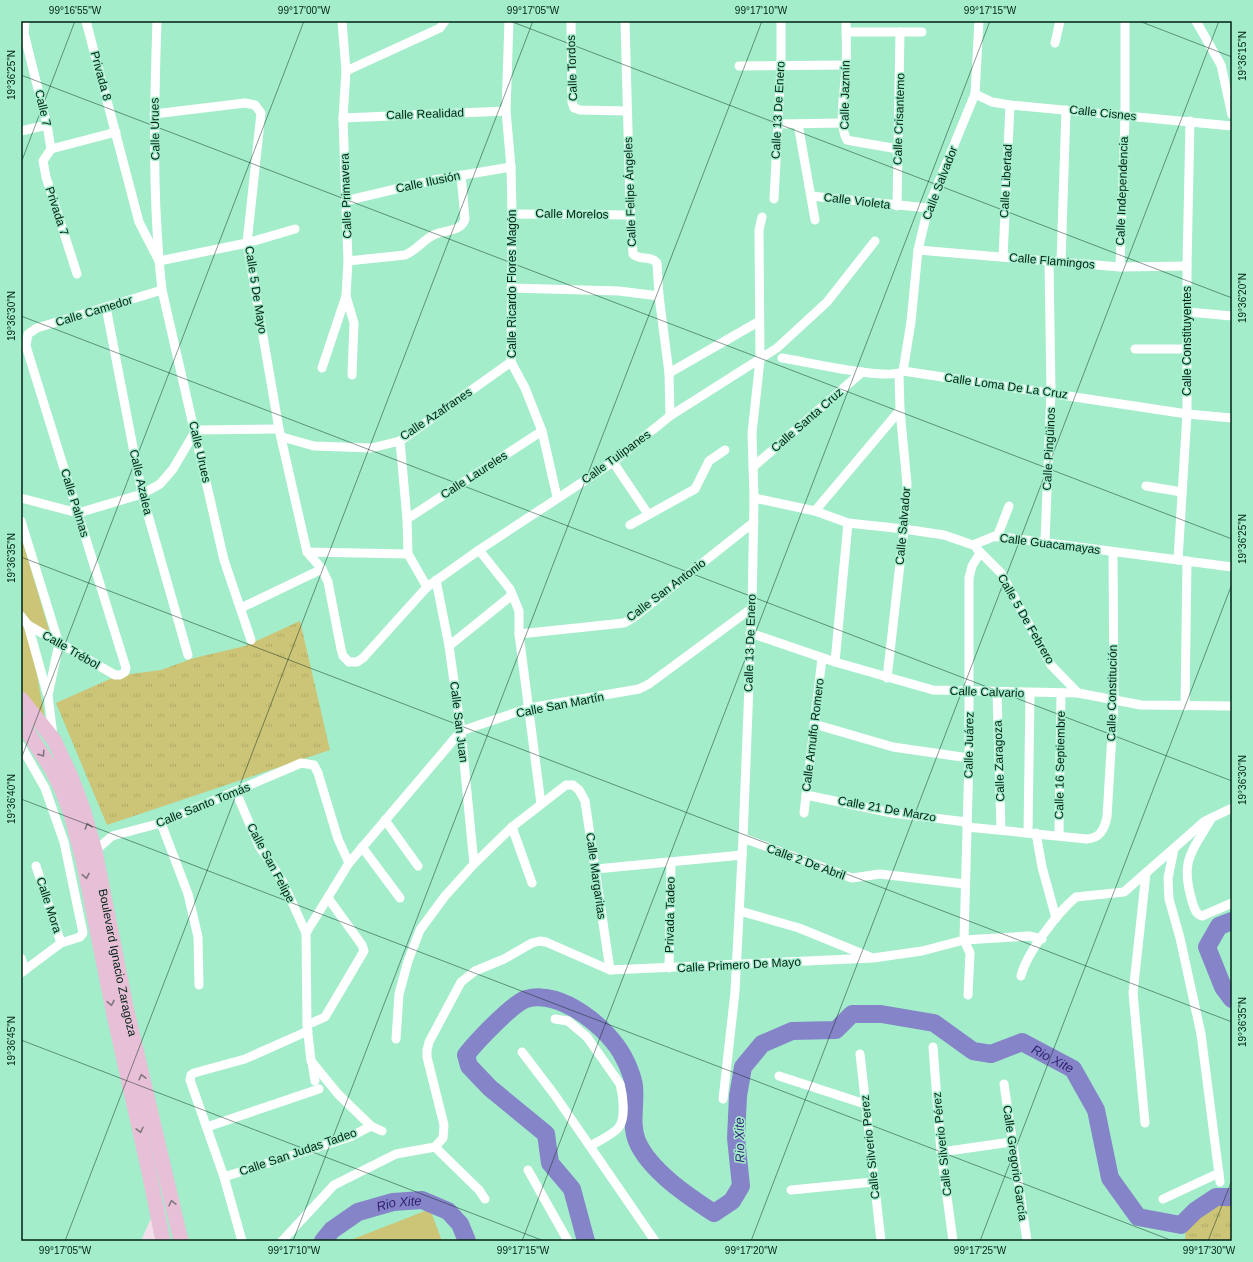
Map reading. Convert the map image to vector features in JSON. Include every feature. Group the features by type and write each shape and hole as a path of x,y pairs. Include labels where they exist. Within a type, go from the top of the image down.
{"main road":[{"name":"Boulevard Ignacio Zaragoza","path":"21,699 54,740 72,779 95,851 126,1007 181,1241"},
{"name":"Boulevard Ignacio Zaragoza","path":"21,722 51,768 71,814 83,860 114,1015 159,1216 163,1241"}],"street":[{"name":"Calle 7","path":"25,21 24,33 47,125 51,149"},
{"name":"Privada 8","path":"86,21 116,132"},
{"name":"Calle Urues","path":"157,21 154,114 159,261 162,290 196,430 224,560 251,640"},
{"name":"Calle Primavera","path":"322,368 346,296 348,261 343,118 346,71 342,21"},
{"path":"346,71 440,28 444,21"},
{"name":"Calle Ricardo Flores Magón","path":"509,21 506,111 511,167 512,214 511,362 525,388 542,431 557,497"},
{"name":"Calle Tordos","path":"571,21 572,102 574,108 580,110 628,111"},
{"name":"Calle Felipe Ángeles","path":"625,21 633,254 637,257 656,260 669,373 670,416"},
{"name":"Calle 13 De Enero","path":"774,199 779,124 781,21"},
{"name":"Calle Jazmín","path":"846,21 846,65 843,123 847,140 898,149"},
{"name":"Calle Salvador","path":"887,678 904,528 907,478 900,410 901,373 911,322 918,250 928,208 975,94 979,21"},
{"path":"1055,43 1060,21"},
{"path":"1196,21 1221,65 1232,115"},
{"name":"Calle Independencia","path":"1120,267 1125,116 1125,23"},
{"path":"846,32 922,32"},
{"name":"Calle Crisantemo","path":"897,206 900,32"},
{"path":"739,66 846,65"},
{"name":"Calle Cisnes","path":"975,94 992,102 1010,105 1232,126"},
{"name":"Calle 5 De Mayo","path":"154,114 245,103 255,105 261,113 247,243 281,433 307,552 322,569"},
{"name":"Calle Libertad","path":"1003,257 1010,105"},
{"path":"1061,262 1066,110"},
{"name":"Calle Realidad","path":"343,118 506,111"},
{"name":"Calle Constituyentes","path":"1184,706 1182,492 1187,414 1188,312 1186,266 1190,121"},
{"path":"779,124 843,123"},
{"name":"Calle Violeta","path":"798,124 811,196 928,208"},
{"path":"21,131 47,125"},
{"path":"51,149 116,132"},
{"name":"Calle Urues","path":"116,132 139,222 159,261"},
{"name":"Privada 7","path":"51,149 44,161 46,177 77,274"},
{"name":"Calle Ilusión","path":"346,201 434,180 511,167"},
{"path":"348,261 405,255 414,252 435,234 460,228 464,225 466,219 461,175"},
{"path":"811,196 815,220"},
{"name":"Calle Morelos","path":"512,214 631,215"},
{"name":"Calle 13 De Enero","path":"723,1099 736,992 740,911 752,608 754,498 752,433 760,360 758,322 759,230 762,217"},
{"path":"159,261 247,243 296,229"},
{"name":"Calle Tulipanes","path":"322,569 328,582 343,656 350,662 357,662 363,658 427,587 436,580 557,497 613,462 670,416 777,348 827,302 875,241"},
{"name":"Calle Flamingos","path":"918,250 1120,267 1186,266"},
{"name":"Calle Pingüinos","path":"1045,542 1052,392 1049,261"},
{"path":"512,288 619,291 659,296"},
{"name":"Calle Camedor","path":"28,334 37,328 162,290"},
{"path":"346,296 354,323 352,375"},
{"name":"Calle Azalea","path":"106,307 142,494 188,655"},
{"path":"1188,312 1232,316"},
{"path":"669,373 758,322"},
{"name":"Calle Palmas","path":"28,334 26,346 126,668 125,672"},
{"path":"1136,349 1188,349"},
{"name":"Calle Loma De La Cruz","path":"782,358 862,372 889,375 901,373 1052,392 1187,414 1232,418"},
{"name":"Calle Azafranes","path":"196,430 281,433 314,446 371,448 400,441 511,362"},
{"name":"Calle Santa Cruz","path":"753,467 862,372"},
{"path":"815,511 900,410"},
{"path":"21,498 78,513 142,494 160,484 174,469 196,430"},
{"name":"Calle Laureles","path":"407,519 542,431"},
{"path":"400,441 407,519 408,554 427,587"},
{"path":"630,525 695,489 709,461 725,450"},
{"path":"613,462 648,514"},
{"path":"1146,486 1182,492"},
{"path":"754,498 815,511 848,523 904,528 944,536 973,545"},
{"path":"997,536 1009,506"},
{"path":"21,521 59,644 48,695"},
{"name":"Calle San Antonio","path":"519,634 624,623 633,618 754,522"},
{"path":"835,662 848,523"},
{"name":"Calle Guacamayas","path":"973,545 997,536 1232,567"},
{"name":"Calle 5 De Febrero","path":"973,545 1001,573 1051,665 1078,693"},
{"path":"396,1039 399,994 408,961 420,930 445,896 474,864 512,827 541,804 519,634 519,611 510,588 478,550"},
{"path":"307,552 408,554"},
{"name":"Calle Constitución","path":"1102,832 1107,818 1114,701 1113,552"},
{"name":"Calle Juárez","path":"968,995 970,953 964,940 969,758 969,578 972,566 980,553"},
{"path":"241,608 322,569"},
{"name":"Calle San Juan","path":"436,580 449,646 461,731 474,864"},
{"path":"449,646 512,596"},
{"name":"Calle San Martín","path":"461,731 529,708 639,689 649,684 752,608"},
{"name":"Calle Trébol","path":"21,616 28,625 115,675 120,675 125,672"},
{"path":"28,625 48,695 54,740"},
{"name":"Calle Calvario","path":"750,633 822,658 887,678 933,690 1061,694 1078,693 1141,705 1232,706"},
{"name":"Calle Arnulfo Romero","path":"804,813 822,658"},
{"name":"Calle Zaragoza","path":"997,692 1001,830"},
{"path":"1030,693 1032,833 1056,918"},
{"name":"Calle 16 Septiembre","path":"1059,835 1061,694"},
{"path":"814,724 893,747 969,758"},
{"path":"306,933 349,863 461,731"},
{"path":"21,746 45,788 64,842 82,935 61,943 23,971 21,958"},
{"name":"Calle Santo Tomás","path":"95,851 112,836 161,823 301,763 314,765 338,839 349,863"},
{"name":"Calle Margaritas","path":"541,804 566,786 574,785 579,790 585,801 610,970"},
{"name":"Calle San Felipe","path":"207,1127 317,1085 311,1061 307,1028 306,933 282,880 259,846 236,792"},
{"name":"Calle 21 De Marzo","path":"806,795 892,813 1001,830 1087,839 1094,838 1102,832"},
{"path":"1021,976 1028,956 1056,918 1076,897 1124,892 1213,816 1232,808"},
{"path":"1213,816 1187,864 1186,872 1190,894 1196,912 1202,916 1232,903"},
{"path":"386,820 418,866"},
{"path":"161,823 190,902 198,937 199,985"},
{"path":"512,827 532,883"},
{"name":"Calle 2 De Abril","path":"743,838 852,878 880,874 965,884"},
{"path":"362,848 400,898"},
{"path":"1163,1199 1220,1177 1201,1034 1186,966 1168,899 1168,878 1174,849"},
{"path":"596,869 742,855"},
{"name":"Privada Tadeo","path":"669,968 671,862"},
{"name":"Calle Mora","path":"36,866 61,943"},
{"path":"1145,1123 1133,992 1146,873"},
{"path":"242,1241 224,1177 190,1080 191,1075 245,1059 307,1028 328,1014 364,951 362,945 328,898"},
{"path":"740,911 799,928 873,958"},
{"name":"Calle Primero De Mayo","path":"435,1147 443,1138 444,1125 427,1057 428,1042 461,982 467,976 474,971 504,959 532,943 540,941 610,970 873,958 922,951 964,940 1029,936 1042,939"},
{"path":"555,1019 568,1021 587,1037 620,1084 622,1092 622,1120 618,1128 590,1146"},
{"name":"Calle Silverio Pérez","path":"933,1047 941,1152 953,1241"},
{"path":"522,1052 554,1094 655,1241"},
{"name":"Calle Silverio Perez","path":"860,1054 873,1182 881,1241"},
{"path":"311,1061 338,1094 371,1126 382,1131"},
{"path":"779,1076 865,1104"},
{"name":"Calle Gregorio García","path":"1004,1084 1011,1142 1027,1241"},
{"name":"Calle San Judas Tadeo","path":"224,1177 350,1136 371,1126"},
{"path":"941,1152 1011,1142"},
{"path":"282,1241 334,1185 396,1154 435,1147 479,1190 485,1199"},
{"path":"528,1170 568,1241"},
{"path":"791,1190 873,1182"},
{"path":"148,1241 159,1216"}],"green space":[{"path":"21,536 52,640 28,625 45,719 21,692"},
{"path":"300,621 330,750 107,825 56,703 110,679 131,674 161,670 194,658 245,646"},
{"path":"1232,1198 1232,1241 1185,1241 1186,1222 1217,1199"},
{"path":"430,1209 442,1241 348,1241"}],"waterway":[{"name":"Rio Xite","path":"1232,921 1219,926 1207,947 1223,987 1232,999"},
{"name":"Rio Xite","path":"586,1241 572,1189 550,1163 546,1134 490,1088 469,1066 466,1055 504,1015 526,999 539,997 568,1005 596,1024 608,1035 629,1068 634,1086 634,1128 637,1141 643,1152 650,1162 670,1182 714,1213 732,1201 741,1186 736,1138 738,1096 743,1067 762,1044 792,1031 836,1030 852,1014 881,1014 934,1023 973,1051 991,1054 1022,1042 1073,1069 1096,1110 1110,1178 1138,1217 1181,1225 1195,1211 1216,1197 1232,1197"},
{"name":"Rio Xite","path":"323,1241 332,1230 358,1212 393,1202 422,1200 448,1211 460,1224 467,1241"}]}
